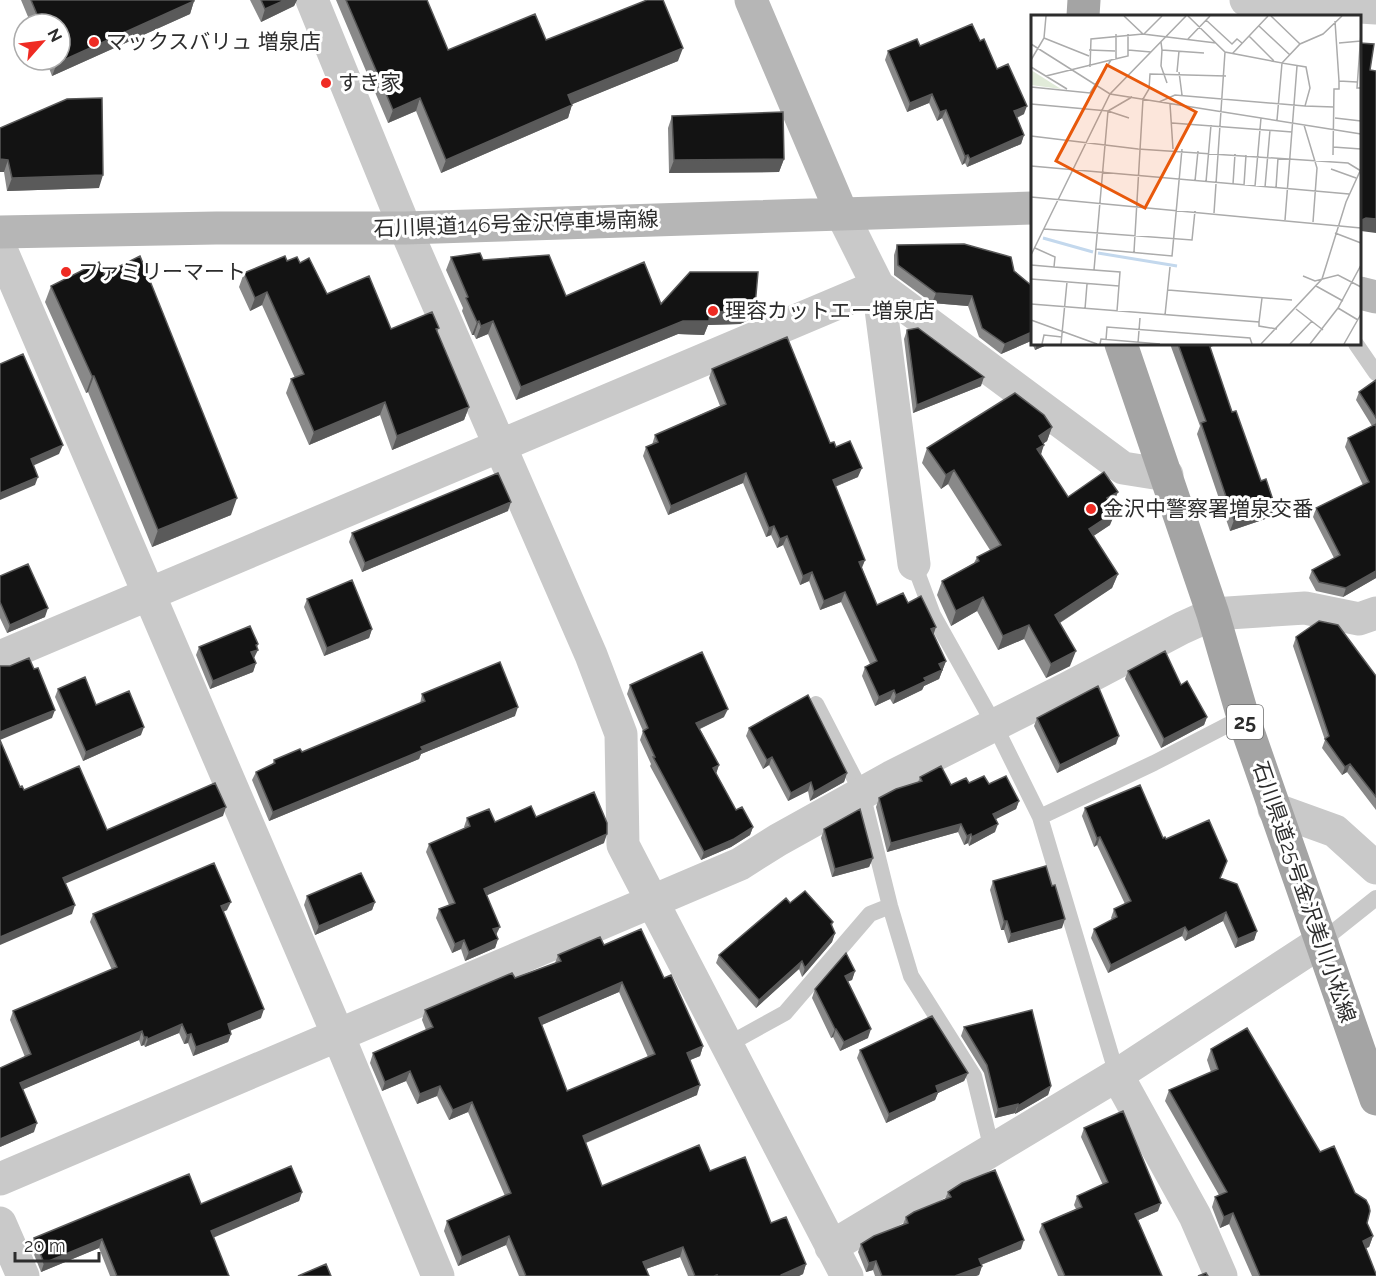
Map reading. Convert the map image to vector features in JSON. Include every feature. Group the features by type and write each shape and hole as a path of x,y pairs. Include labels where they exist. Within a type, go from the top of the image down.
{"main road":[{"path":"751,0 842,214"},
{"path":"1083,15 1084,0"},
{"name":"石川県道146号金沢停車場南線","path":"0,232 216,228 405,228 1031,208"},
{"path":"1361,293 1376,297"},
{"name":"石川県道25号金沢美川小松線","path":"1121,345 1213,614 1243,717 1274,809 1376,1098"}],"street":[{"path":"312,0 405,228 591,655 621,734 623,845 847,1276"},
{"path":"1246,0 1376,8"},
{"path":"842,214 878,286 914,564"},
{"path":"0,247 338,1035 438,1276"},
{"path":"0,657 878,286"},
{"path":"878,286 1123,468 1167,475"},
{"path":"0,1179 741,864 777,840 862,793 1213,614 1305,608 1359,619 1376,613"},
{"path":"1274,809 1335,831 1376,868"},
{"path":"831,1247 1117,1075 1322,941"},
{"path":"1117,1075 1195,1216 1221,1276"},
{"path":"0,1223 23,1276"}],"lane":[{"path":"1357,345 1376,373"},
{"path":"914,564 933,615 994,724 1040,817 1117,1075"},
{"path":"816,704 862,793 890,906 911,976 974,1076 992,1150"},
{"path":"1040,817 1154,763 1243,717"},
{"path":"1322,941 1376,898"},
{"path":"727,1045 785,1013 870,914 890,906"}],"building":[{"path":"31,0 194,0 72,56 72,12 36,12"},
{"path":"261,0 285,0 265,9"},
{"path":"346,0 427,0 448,50 535,14 546,40 647,0 663,0 683,48 568,95 572,105 446,160 420,98 393,110"},
{"path":"972,24 980,41 984,39 997,69 1008,64 1027,106 1014,111 1024,135 970,159 968,155 965,156 946,110 940,112 932,94 910,103 888,51 917,39 920,46"},
{"path":"1361,43 1374,44 1370,70 1376,71 1376,219 1366,218 1361,220"},
{"path":"102,98 103,175 12,178 8,160 0,159 0,128 67,99"},
{"path":"783,112 784,159 674,160 672,116"},
{"path":"964,244 1011,257 1014,271 1031,285 1031,332 1005,344 982,328 972,296 936,293 898,265 897,245"},
{"path":"480,253 483,260 549,255 566,296 644,262 661,304 690,272 758,272 755,306 745,311 710,312 709,321 683,321 521,387 493,321 481,326 479,321 477,322 451,257"},
{"path":"140,256 237,498 158,530 94,376 92,376 51,286 99,262 104,274"},
{"path":"285,256 287,261 297,257 300,263 309,258 327,294 369,276 391,329 432,312 439,328 436,329 469,407 397,436 385,402 314,432 291,379 304,374 267,292 255,298 244,273"},
{"path":"918,328 984,377 917,405 907,330"},
{"path":"787,337 830,443 834,442 836,447 850,441 862,468 833,480 865,560 859,562 877,605 903,593 908,603 921,596 936,627 931,629 946,661 939,664 942,670 924,678 926,681 896,695 894,690 879,697 865,667 877,661 845,592 824,601 812,572 803,576 787,536 780,539 774,526 769,528 746,473 671,506 646,447 658,442 655,435 726,404 712,369"},
{"path":"1178,345 1209,345 1232,412 1236,411 1261,481 1266,479 1275,506 1234,520 1201,423 1206,421"},
{"path":"23,354 63,445 31,459 38,477 0,493 0,364"},
{"path":"1376,380 1376,418 1359,392"},
{"path":"1015,393 1044,415 1052,427 1039,436 1044,445 1037,449 1068,497 1104,472 1118,492 1107,498 1116,511 1089,529 1118,574 1055,615 1076,651 1051,664 1029,625 1003,636 983,597 956,611 942,581 979,561 977,557 1001,545 954,470 946,475 927,448"},
{"path":"1376,424 1376,571 1346,588 1319,582 1312,570 1340,555 1316,508 1369,482 1348,438"},
{"path":"498,473 511,502 365,563 352,533"},
{"path":"28,564 48,608 10,625 0,602 0,576"},
{"path":"352,580 372,629 327,648 307,599"},
{"path":"1319,621 1338,625 1376,676 1376,797 1350,764 1345,767 1325,739 1329,736 1296,637"},
{"path":"250,626 258,644 256,645 258,650 251,652 256,663 213,681 199,647"},
{"path":"1165,651 1181,685 1187,681 1207,717 1164,739 1128,671"},
{"path":"702,652 728,709 696,723 719,765 713,768 736,810 742,807 753,827 734,839 704,852 653,757 655,757 643,731 648,728 630,685"},
{"path":"29,658 34,669 38,668 55,710 0,732 0,666 10,666"},
{"path":"500,662 518,707 421,747 423,750 273,812 256,772 275,763 274,760 300,749 302,752 425,701 422,694"},
{"path":"85,677 96,705 129,691 144,727 86,752 58,689"},
{"path":"1098,686 1119,736 1060,765 1037,718"},
{"path":"808,695 847,773 814,792 811,782 791,793 772,757 767,760 749,728"},
{"path":"0,740 20,787 22,786 24,790 79,766 107,830 215,783 226,807 63,878 75,905 0,937"},
{"path":"941,766 951,785 966,778 969,783 984,776 989,784 1006,776 1019,801 993,814 998,824 972,837 971,834 967,836 961,824 891,843 879,798 896,789 922,781 920,777"},
{"path":"1140,785 1163,838 1166,839 1209,820 1227,861 1220,878 1237,884 1257,931 1238,939 1226,912 1188,932 1185,927 1111,965 1094,929 1117,917 1114,909 1131,901 1100,837 1097,838 1085,808"},
{"path":"594,792 607,823 607,834 484,889 500,927 493,929 498,939 469,952 464,940 455,944 439,909 455,903 429,844 470,826 467,818 489,809 495,822 531,806 536,817"},
{"path":"860,809 873,858 835,869 824,829"},
{"path":"214,863 231,902 221,906 264,1009 228,1024 231,1034 196,1047 191,1034 187,1035 182,1024 148,1039 144,1037 142,1031 20,1083 37,1123 0,1139 0,1068 31,1054 13,1011 117,967 93,914"},
{"path":"1046,866 1052,886 1055,885 1065,919 1011,934 1007,921 1004,921 993,881"},
{"path":"361,873 375,902 319,926 307,896"},
{"path":"805,891 833,922 831,924 835,933 805,968 802,961 759,1000 719,955 786,898 790,903"},
{"path":"641,929 664,978 671,975 703,1046 687,1053 700,1085 583,1136 602,1186 699,1145 710,1171 745,1157 771,1223 786,1217 806,1264 781,1276 695,1276 683,1247 643,1262 649,1276 526,1276 509,1236 462,1257 447,1221 511,1193 472,1102 453,1110 440,1086 420,1094 410,1071 385,1082 373,1053 433,1027 425,1010 512,973 515,978 561,961 558,955 600,937 604,945","holes":["622,982 655,1054 567,1091 539,1018"]},
{"path":"846,953 855,971 845,976 871,1029 844,1042 815,989"},
{"path":"1032,1010 1051,1086 1018,1106 1018,1104 998,1109 987,1065 964,1027"},
{"path":"932,1016 968,1073 936,1086 938,1092 889,1114 860,1050"},
{"path":"1247,1028 1320,1152 1334,1146 1355,1193 1366,1200 1370,1211 1367,1223 1373,1236 1363,1241 1376,1276 1260,1276 1233,1213 1224,1217 1215,1197 1227,1192 1169,1090 1218,1069 1211,1049"},
{"path":"1123,1111 1161,1203 1135,1214 1162,1276 1065,1276 1042,1224 1082,1207 1077,1196 1108,1182 1084,1128"},
{"path":"291,1166 302,1192 211,1231 229,1276 117,1276 102,1239 44,1263 34,1238 189,1174 201,1204"},
{"path":"995,1170 1024,1240 979,1259 982,1266 955,1276 882,1276 876,1261 869,1263 861,1244 874,1236 908,1223 906,1217 951,1197 948,1192 962,1183"},
{"path":"326,1264 331,1276 298,1276"}],"place":[{"name":"マックスバリュ 増泉店","path":"94,42"},
{"name":"すき家","path":"326,83"},
{"name":"ファミリーマート","path":"66,272"},
{"name":"理容カットエー増泉店","path":"713,311"},
{"name":"金沢中警察署増泉交番","path":"1091,509"}]}
